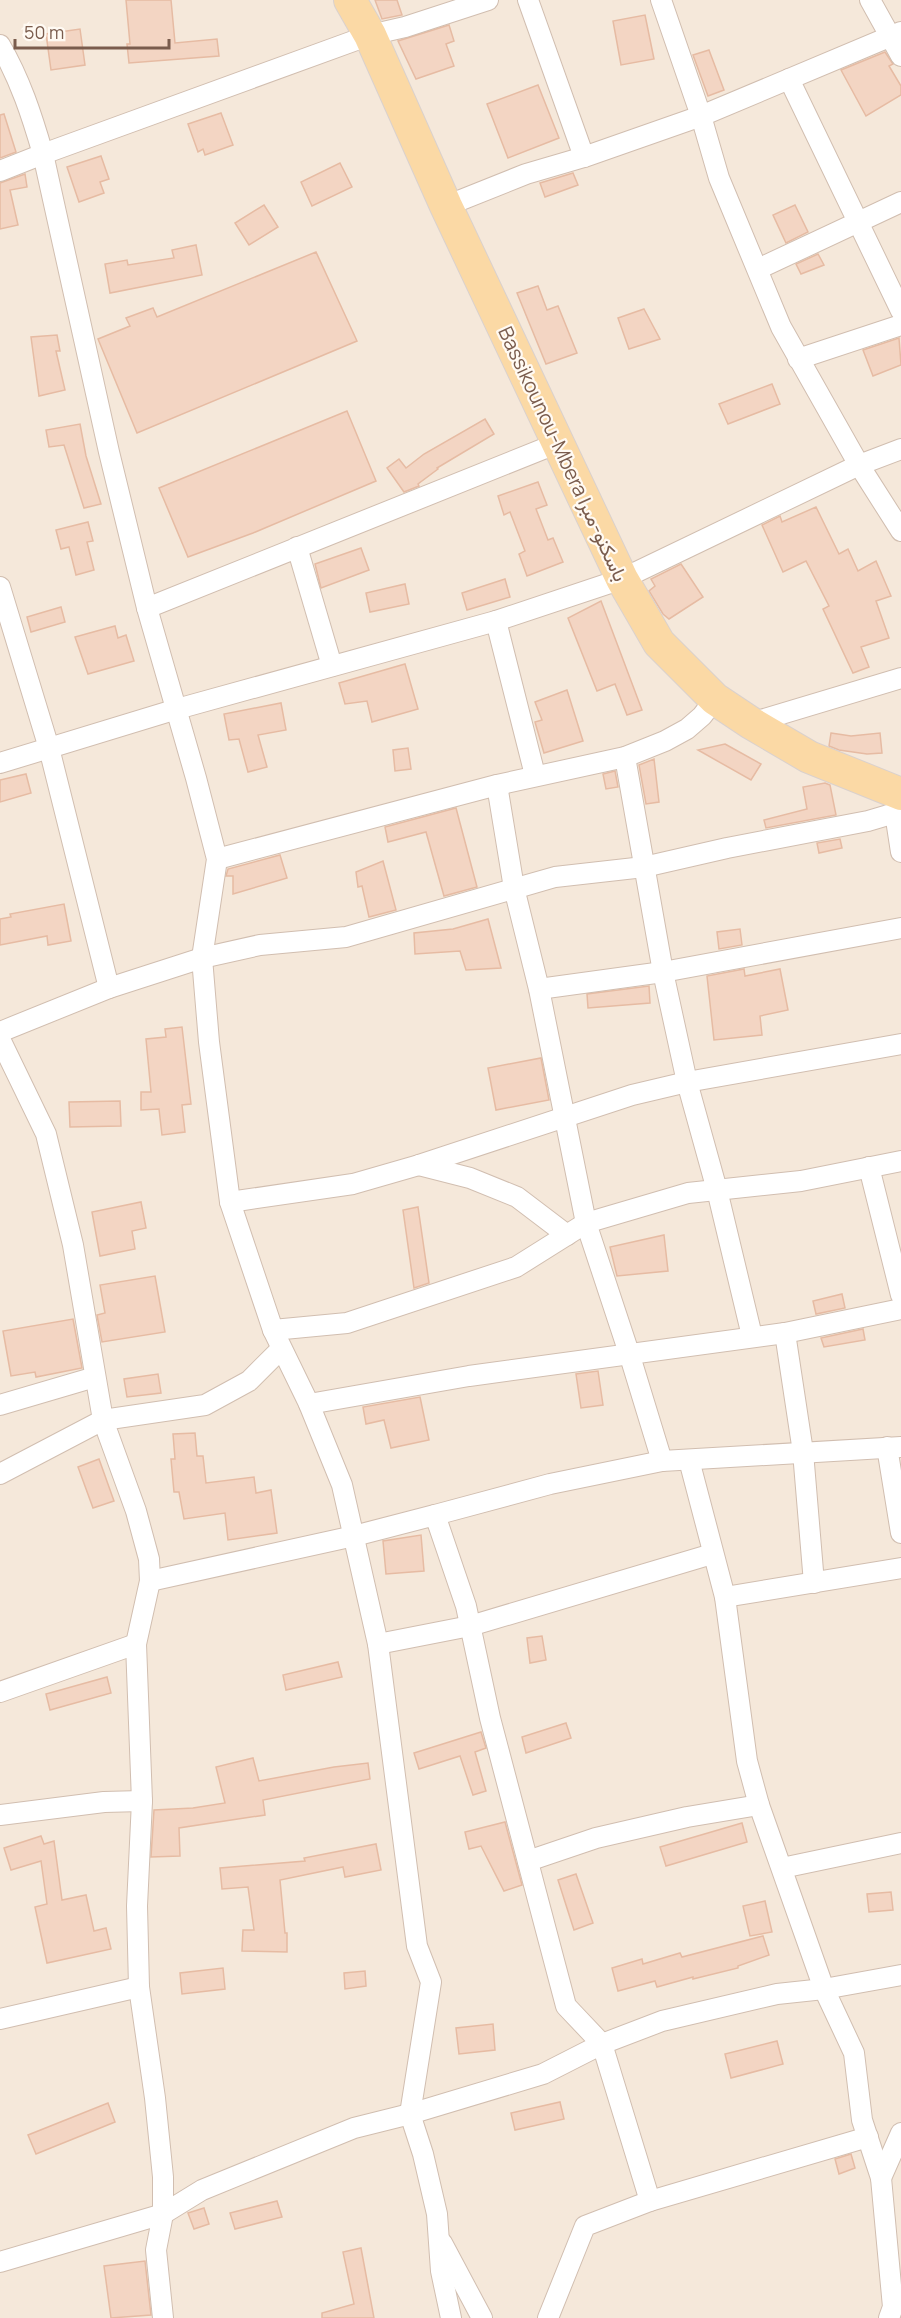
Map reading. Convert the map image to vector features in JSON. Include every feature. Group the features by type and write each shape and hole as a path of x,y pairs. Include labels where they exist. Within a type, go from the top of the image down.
{"main road":[{"name":"Bassikounou-Mbera باسكنو-مبرا","path":"350,0 370,35 446,206 622,579 659,643 715,699 809,757 899,803"}],"street":[{"path":"0,171 370,35 405,27 488,0"},
{"path":"528,0 584,157"},
{"path":"661,0 701,116 719,178 781,327 859,465 901,531"},
{"path":"870,0 895,34 901,56"},
{"path":"446,206 526,174 584,157 701,116 895,34"},
{"path":"0,45 13,67 24,94 43,154 82,336 147,608 217,859 202,958 209,1042 230,1202 273,1330 309,1404 342,1485 378,1644 417,1946 431,1982 410,2114 423,2154 437,2214 441,2271 451,2318"},
{"path":"789,79 901,311"},
{"path":"758,269 901,202"},
{"path":"798,359 901,325"},
{"path":"147,608 558,443"},
{"path":"0,763 177,709 496,621 622,579 859,465 901,449"},
{"path":"297,547 332,666"},
{"path":"0,587 49,748 110,988"},
{"path":"496,621 535,775"},
{"path":"751,723 901,678"},
{"path":"217,859 535,775 625,757 665,741 687,729 702,716 715,699"},
{"path":"625,757 663,972 687,1082 717,1190 752,1336"},
{"path":"497,785 514,888 539,989 586,1223 662,1461"},
{"path":"0,1032 110,988 202,958 260,945 346,937 555,878 644,867 727,848 868,821 899,803 901,852"},
{"path":"539,989 663,972 901,928"},
{"path":"0,1039 46,1134 73,1245 103,1420 136,1511 149,1559 150,1581 136,1644 142,1801 138,1906 140,1987 163,2177 163,2214 156,2250 163,2318"},
{"path":"230,1202 353,1184 565,1119 632,1095 687,1082 901,1044"},
{"path":"273,1330 347,1323 516,1267 586,1223 688,1193 801,1181 901,1161"},
{"path":"419,1165 471,1178 517,1197 567,1235"},
{"path":"869,1167 901,1295"},
{"path":"309,1404 469,1376 785,1333 901,1309"},
{"path":"785,1333 803,1452 814,1583"},
{"path":"0,1474 103,1420 204,1406 249,1381 281,1349"},
{"path":"0,1405 95,1377"},
{"path":"150,1581 354,1536 550,1484 662,1461 778,1456 803,1452 894,1447 901,1533"},
{"path":"689,1460 725,1597 747,1761 759,1805 824,1989 854,2053 862,2120 881,2178 894,2311"},
{"path":"435,1515 466,1606 490,1718 566,2006 602,2044 650,2201"},
{"path":"378,1644 470,1626 712,1554"},
{"path":"725,1597 901,1568"},
{"path":"0,1692 136,1644"},
{"path":"0,1815 104,1802 142,1801"},
{"path":"528,1860 596,1838 687,1816 759,1805"},
{"path":"782,1868 901,1843"},
{"path":"0,2262 163,2214 202,2190 343,2132 543,2074 602,2044 662,2020 777,1994 824,1989 901,1975"},
{"path":"0,2019 140,1987"},
{"path":"881,2178 901,2133"},
{"path":"548,2318 585,2226 650,2201 867,2137"},
{"path":"881,2178 901,2169"},
{"path":"440,2239 482,2318"}],"shaded area":[{"path":"0,0 901,0 901,2318 0,2318"}],"building":[{"path":"126,0 171,0 175,43 217,39 219,56 129,63 127,44 130,44"},
{"path":"375,0 397,0 402,15 382,19"},
{"path":"645,15 654,59 621,65 613,21"},
{"path":"449,25 454,41 446,44 454,66 416,79 398,41"},
{"path":"80,29 85,65 51,70 46,34"},
{"path":"709,50 724,90 708,96 693,55"},
{"path":"885,52 893,64 889,66 901,86 901,95 866,116 841,70"},
{"path":"538,85 559,138 508,158 487,104"},
{"path":"221,113 233,145 205,155 203,149 198,152 188,124"},
{"path":"4,114 16,152 0,158 0,115"},
{"path":"101,156 109,179 100,182 104,193 79,202 67,167"},
{"path":"340,163 352,187 312,206 301,182"},
{"path":"573,173 578,185 545,197 540,183"},
{"path":"25,174 27,187 10,190 18,225 0,229 0,183"},
{"path":"264,205 278,227 249,245 235,223"},
{"path":"795,205 808,232 786,243 773,215"},
{"path":"196,245 202,275 110,293 105,264 127,260 128,265 174,258 172,250"},
{"path":"316,252 357,341 137,433 98,339 130,326 126,318 153,308 157,317"},
{"path":"818,254 824,265 801,274 796,264"},
{"path":"538,286 547,310 558,306 577,353 546,364 517,293"},
{"path":"644,309 660,339 629,349 618,318"},
{"path":"57,335 60,351 56,351 65,390 39,396 31,337"},
{"path":"899,338 901,365 873,376 863,350"},
{"path":"772,384 780,404 728,424 719,404"},
{"path":"347,411 376,481 253,533 188,557 159,488"},
{"path":"485,419 494,434 437,468 418,484 419,486 404,492 387,468 399,459 406,468 424,454"},
{"path":"80,424 86,456 101,504 84,508 64,445 49,447 46,430"},
{"path":"538,482 547,505 536,509 548,540 553,538 563,562 527,576 519,554 525,551 510,512 504,515 498,496"},
{"path":"816,507 839,554 848,549 858,571 876,561 891,596 876,601 889,638 861,647 869,667 853,673 823,609 829,606 806,561 783,572 762,525 780,516 782,522"},
{"path":"88,522 93,541 87,542 94,570 76,575 69,547 61,549 56,530"},
{"path":"361,548 369,570 321,588 315,564"},
{"path":"681,564 703,597 669,619 663,614 649,591 655,586 651,579"},
{"path":"505,579 510,597 467,610 462,593"},
{"path":"405,584 409,604 370,612 366,593"},
{"path":"601,601 642,710 627,715 615,684 597,691 568,618"},
{"path":"61,607 65,622 31,632 27,617"},
{"path":"115,626 118,638 126,635 134,661 88,674 75,637"},
{"path":"405,664 418,709 372,722 367,701 345,704 339,683"},
{"path":"567,690 583,741 544,753 535,722 542,720 535,702"},
{"path":"281,703 286,730 258,735 267,767 248,772 239,739 229,740 224,714"},
{"path":"831,733 851,736 880,733 882,753 867,754 839,750 829,746"},
{"path":"725,744 761,764 751,780 698,750"},
{"path":"408,748 411,769 395,771 393,750"},
{"path":"654,759 659,802 646,804 639,765"},
{"path":"615,771 618,787 606,789 603,774"},
{"path":"26,774 31,793 0,802 0,780"},
{"path":"825,783 830,785 836,815 766,828 764,820 807,809 803,787"},
{"path":"456,808 477,887 444,896 426,832 388,842 385,827"},
{"path":"840,839 842,848 819,853 817,843"},
{"path":"280,855 287,878 233,894 233,876 226,876 228,869"},
{"path":"383,861 396,910 369,917 362,886 358,887 356,872"},
{"path":"64,904 71,941 48,945 47,936 0,945 0,919 11,917 10,914"},
{"path":"488,919 501,968 466,970 460,951 415,954 414,933 453,929"},
{"path":"740,929 742,945 719,949 717,932"},
{"path":"744,969 745,976 780,969 788,1010 760,1016 762,1035 714,1040 707,976"},
{"path":"649,986 650,1003 588,1008 587,994"},
{"path":"182,1027 191,1104 182,1105 185,1132 162,1135 159,1109 141,1110 141,1092 151,1092 146,1039 166,1037 165,1029"},
{"path":"541,1058 549,1100 496,1110 488,1068"},
{"path":"120,1101 121,1126 70,1127 69,1102"},
{"path":"141,1202 146,1228 132,1231 135,1249 100,1256 92,1212"},
{"path":"418,1207 429,1283 414,1288 403,1210"},
{"path":"664,1235 668,1271 617,1276 610,1247"},
{"path":"155,1276 165,1332 102,1342 97,1315 105,1313 100,1285"},
{"path":"842,1294 845,1308 816,1314 813,1301"},
{"path":"73,1319 82,1368 36,1377 35,1372 11,1376 3,1331"},
{"path":"863,1329 865,1340 824,1347 821,1338"},
{"path":"598,1371 603,1405 581,1408 576,1374"},
{"path":"158,1374 161,1393 127,1397 124,1379"},
{"path":"420,1397 429,1440 391,1448 384,1420 366,1424 363,1407"},
{"path":"195,1433 197,1456 203,1456 206,1483 254,1477 256,1493 271,1490 277,1533 228,1540 225,1513 184,1519 179,1492 174,1492 171,1459 175,1459 173,1434"},
{"path":"99,1459 114,1501 93,1508 78,1467"},
{"path":"421,1535 424,1571 386,1574 383,1541"},
{"path":"542,1636 546,1660 530,1663 527,1638"},
{"path":"338,1662 342,1677 286,1690 283,1675"},
{"path":"107,1677 111,1693 50,1710 46,1694"},
{"path":"566,1723 571,1738 526,1753 522,1737"},
{"path":"481,1732 486,1748 475,1752 486,1791 473,1795 460,1756 419,1769 414,1753"},
{"path":"253,1758 259,1781 368,1763 370,1779 263,1800 265,1815 179,1828 180,1856 151,1857 154,1810 193,1808 225,1803 216,1767"},
{"path":"505,1822 522,1885 504,1891 481,1846 469,1849 465,1832"},
{"path":"742,1823 747,1842 666,1866 660,1847"},
{"path":"41,1836 44,1844 54,1841 62,1900 86,1895 94,1931 106,1928 111,1949 47,1963 35,1907 47,1904 41,1861 11,1870 4,1848"},
{"path":"376,1844 381,1870 345,1877 343,1867 280,1880 285,1933 287,1933 287,1952 242,1951 243,1930 254,1930 248,1887 222,1889 220,1868 305,1861 304,1858"},
{"path":"576,1874 593,1923 574,1930 558,1880"},
{"path":"891,1892 893,1910 869,1912 867,1894"},
{"path":"765,1901 772,1932 750,1936 743,1906"},
{"path":"763,1936 769,1955 738,1966 738,1968 657,1987 655,1981 618,1991 612,1968 642,1959 643,1964 680,1953 682,1957"},
{"path":"223,1968 225,1989 182,1994 180,1973"},
{"path":"365,1971 366,1986 345,1989 344,1973"},
{"path":"493,2024 495,2050 459,2054 456,2028"},
{"path":"777,2041 783,2064 731,2078 725,2054"},
{"path":"560,2102 564,2119 515,2130 511,2113"},
{"path":"108,2103 115,2122 36,2154 28,2135"},
{"path":"851,2154 855,2168 839,2174 835,2159"},
{"path":"277,2201 282,2217 235,2229 230,2213"},
{"path":"204,2208 209,2224 194,2229 188,2213"},
{"path":"361,2248 374,2318 322,2318 322,2313 354,2304 343,2252"},
{"path":"145,2261 151,2315 111,2318 104,2266"}]}
